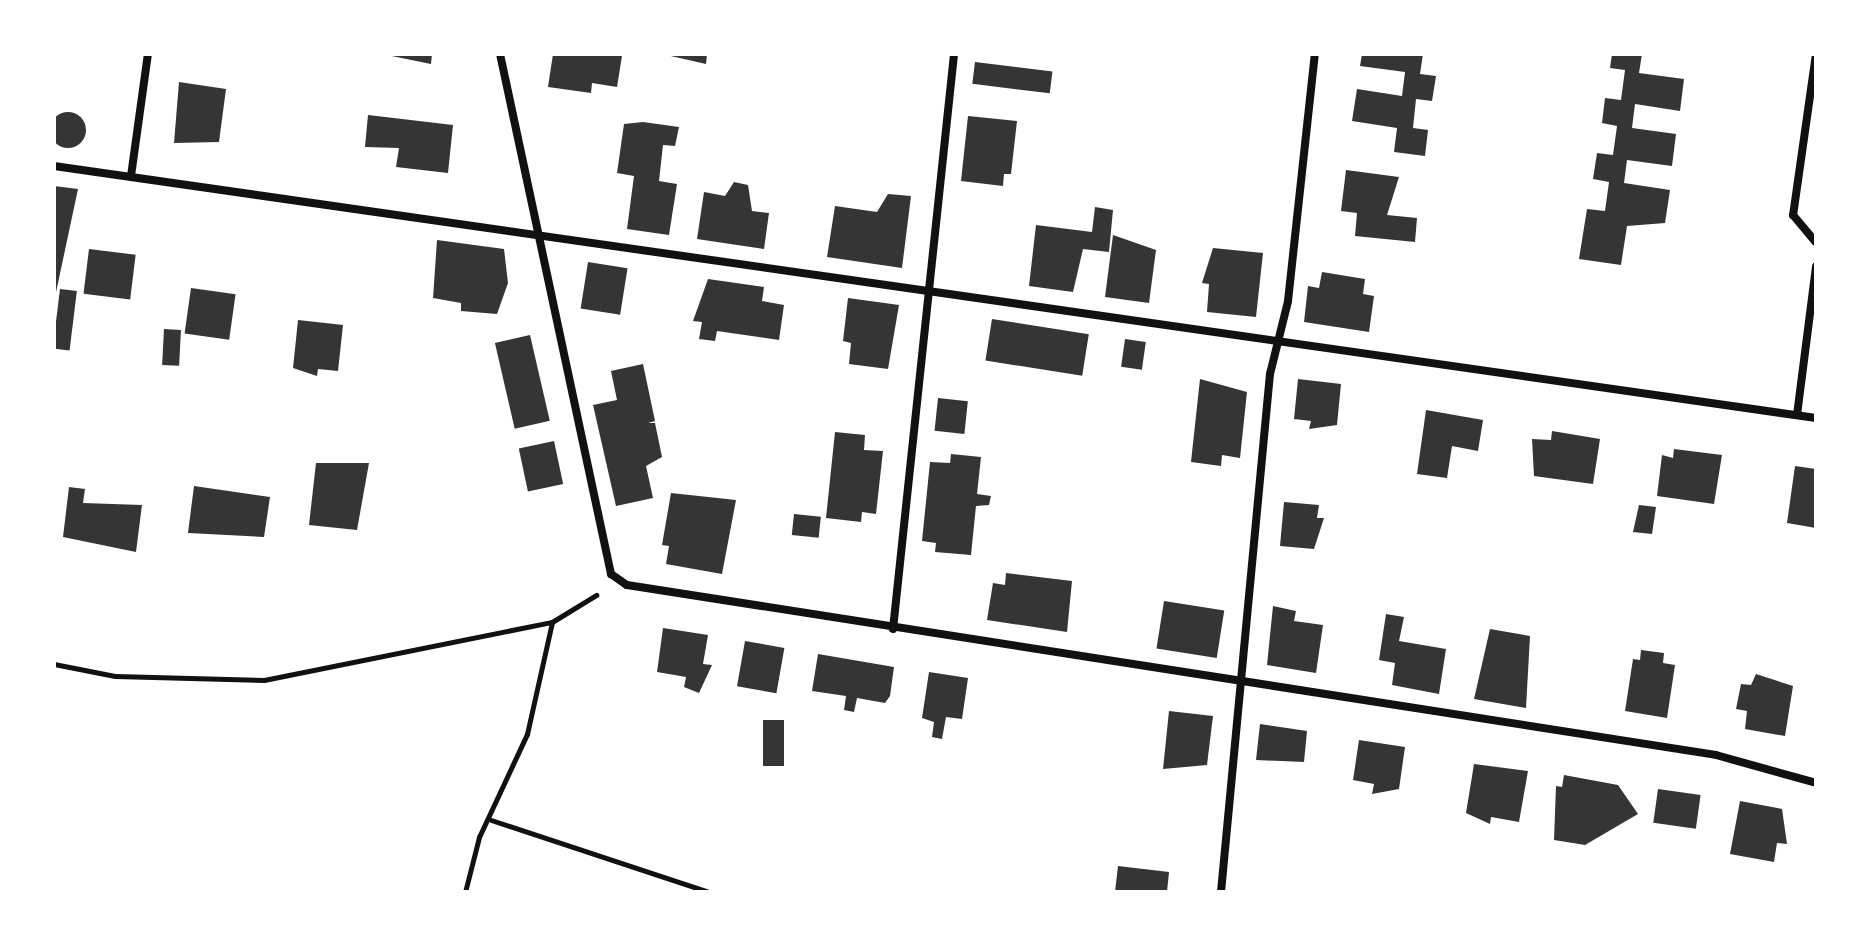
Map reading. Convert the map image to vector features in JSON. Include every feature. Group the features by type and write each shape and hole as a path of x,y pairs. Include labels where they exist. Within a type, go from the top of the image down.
{"street":[{"path":"131,176 148,54"},
{"path":"500,54 611,574 627,585 893,629 1716,755 1816,783"},
{"path":"893,629 954,54"},
{"path":"1221,892 1242,724 1239,680 1270,374 1280,339 1315,54"},
{"path":"1816,54 1793,215 1816,242"},
{"path":"54,166 1816,418"},
{"path":"1797,415 1816,266"}],"path":[{"path":"54,664 115,676 264,680 552,622 596,595"},
{"path":"465,892 527,734 552,622"},
{"path":"491,820 709,892"}],"building":[{"path":"382,54 432,54 431,64"},
{"path":"553,54 622,56 617,87 592,83 591,93 548,87"},
{"path":"662,54 707,54 706,64"},
{"path":"1362,54 1423,54 1420,74 1436,76 1432,101 1416,99 1413,128 1428,130 1425,156 1394,152 1397,128 1352,121 1357,89 1402,96 1405,72 1360,66"},
{"path":"1612,54 1642,54 1639,73 1684,79 1680,111 1635,104 1632,128 1676,134 1672,166 1627,160 1624,183 1670,190 1665,223 1627,226 1621,265 1579,259 1587,209 1605,211 1609,182 1593,179 1597,153 1613,155 1617,126 1602,123 1605,98 1621,100 1625,70 1610,68"},
{"path":"975,62 1052,72 1050,93 972,84"},
{"path":"179,82 226,89 219,142 174,143"},
{"path":"68,112 81,117 86,130 81,143 68,148 55,143 50,130 55,117"},
{"path":"368,115 453,125 448,173 396,167 399,148 365,147"},
{"path":"968,116 1017,121 1011,174 1004,174 1003,186 961,181"},
{"path":"643,122 679,127 675,146 663,145 659,181 677,184 669,235 627,229 634,176 617,173 624,124"},
{"path":"1346,170 1399,177 1387,215 1417,218 1415,242 1355,236 1357,213 1341,211"},
{"path":"734,182 748,185 752,211 769,213 764,249 697,239 704,192 725,196"},
{"path":"54,186 78,189 55,297 54,297"},
{"path":"888,194 911,196 902,268 827,257 835,206 877,212"},
{"path":"1095,207 1113,210 1109,252 1083,249 1073,292 1029,286 1036,225 1092,232"},
{"path":"1113,235 1156,250 1149,303 1105,297"},
{"path":"437,240 504,249 508,283 497,314 461,311 461,303 433,298"},
{"path":"1213,248 1263,253 1256,317 1207,312 1209,284 1202,283"},
{"path":"89,249 136,255 130,299 84,294"},
{"path":"588,262 628,268 620,315 581,308"},
{"path":"1322,272 1365,279 1363,294 1374,296 1369,332 1304,322 1308,286 1319,288"},
{"path":"708,279 764,287 762,301 784,305 779,340 717,331 715,341 699,339 702,322 693,321"},
{"path":"191,288 236,294 229,340 185,334"},
{"path":"60,289 77,291 70,351 54,349"},
{"path":"848,298 899,305 888,369 849,364 851,343 843,341"},
{"path":"992,319 1089,334 1082,376 985,360"},
{"path":"298,320 343,325 338,371 318,369 317,376 293,368"},
{"path":"164,329 181,330 179,366 162,365"},
{"path":"530,335 550,421 515,429 495,343"},
{"path":"1125,339 1146,342 1142,370 1121,367"},
{"path":"643,364 655,421 648,423 655,423 662,457 646,466 653,498 616,506 593,405 617,400 611,371"},
{"path":"1200,379 1247,392 1240,458 1222,455 1221,466 1191,462"},
{"path":"1298,379 1341,384 1337,425 1309,429 1311,421 1294,419"},
{"path":"938,398 968,401 964,434 935,431"},
{"path":"1426,410 1483,420 1478,451 1452,446 1447,478 1417,474"},
{"path":"1552,431 1600,439 1593,484 1534,476 1532,439 1551,440"},
{"path":"835,432 865,435 864,450 883,451 876,514 862,512 861,522 826,518"},
{"path":"554,441 563,484 528,492 519,448"},
{"path":"1674,449 1722,455 1714,504 1657,496 1662,455 1673,458"},
{"path":"951,454 981,457 977,494 991,496 989,505 976,506 971,555 935,552 936,543 922,541 930,462 950,463"},
{"path":"316,463 369,463 357,530 309,525"},
{"path":"1795,466 1816,469 1816,528 1787,523"},
{"path":"194,486 270,497 264,537 188,533"},
{"path":"69,487 85,489 83,503 142,505 136,552 63,537"},
{"path":"671,493 736,500 722,574 666,564 669,546 662,545"},
{"path":"1284,502 1319,505 1317,518 1324,518 1314,549 1280,546"},
{"path":"1639,505 1656,507 1652,534 1633,532"},
{"path":"794,514 821,517 819,538 792,535"},
{"path":"1006,573 1072,581 1067,632 987,620 993,583 1005,585"},
{"path":"1164,601 1224,611 1217,658 1156,648"},
{"path":"1273,606 1296,611 1294,621 1323,625 1316,673 1267,665"},
{"path":"1386,614 1404,617 1399,641 1446,649 1439,694 1392,685 1395,663 1379,660"},
{"path":"663,628 708,635 703,664 712,665 699,693 684,687 686,677 657,672"},
{"path":"1490,629 1530,636 1526,708 1474,699"},
{"path":"745,641 784,648 776,693 737,686"},
{"path":"1641,650 1664,653 1663,663 1675,665 1667,718 1625,711 1633,659 1640,660"},
{"path":"818,654 894,667 890,696 885,703 857,698 854,712 844,710 846,696 812,691"},
{"path":"929,672 968,678 962,719 946,717 942,739 932,737 934,722 922,718"},
{"path":"1756,674 1793,686 1785,736 1745,729 1747,711 1736,709 1741,684 1751,685"},
{"path":"1169,711 1213,716 1207,765 1163,769"},
{"path":"763,720 784,720 784,766 763,766"},
{"path":"1260,724 1307,731 1304,762 1256,760"},
{"path":"1359,740 1405,747 1399,789 1372,794 1374,784 1353,780"},
{"path":"1474,764 1528,771 1519,822 1491,817 1490,824 1466,813"},
{"path":"1564,775 1618,785 1638,814 1585,845 1554,840 1556,786 1562,787"},
{"path":"1658,789 1701,795 1696,829 1653,823"},
{"path":"1740,801 1782,809 1787,844 1777,843 1774,862 1730,854"},
{"path":"1118,866 1169,872 1167,892 1115,892"}]}
